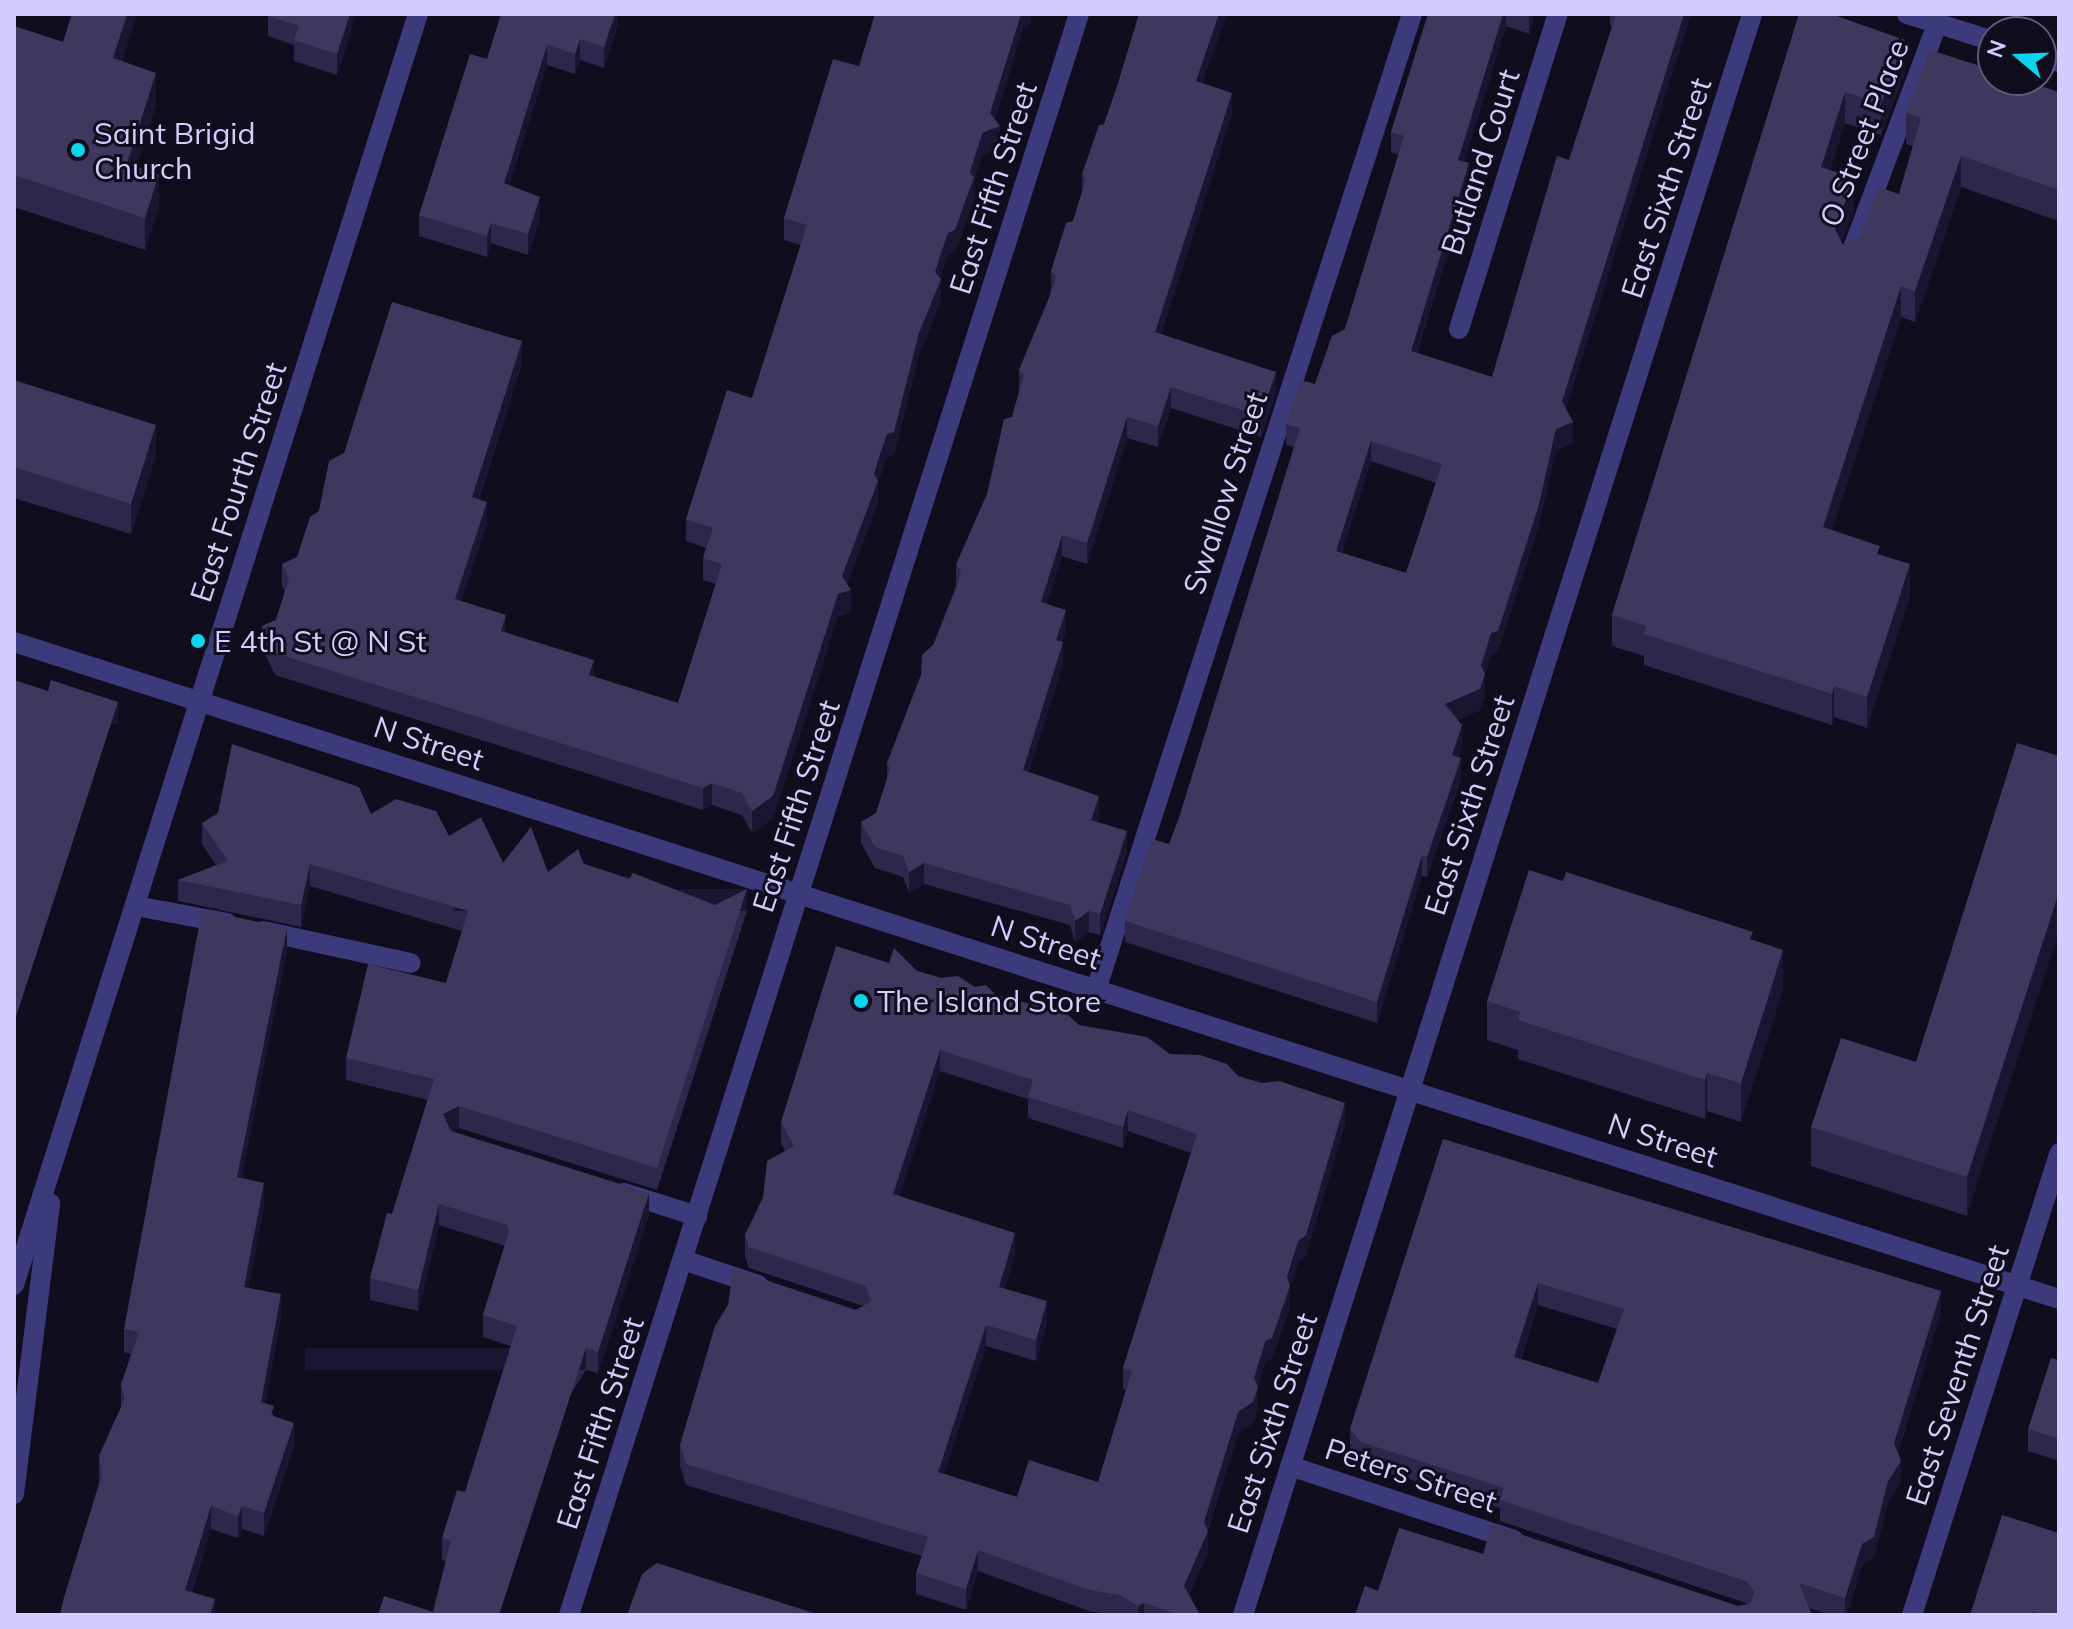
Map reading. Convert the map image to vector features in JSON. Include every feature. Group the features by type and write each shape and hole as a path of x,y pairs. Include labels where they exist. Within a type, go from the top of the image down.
{"street":[{"name":"East Fourth Street","path":"14,1285 418,14"},
{"name":"East Fifth Street","path":"569,1615 686,1261 697,1216 1079,14"},
{"name":"Swallow Street","path":"1096,990 1412,14"},
{"name":"Butland Court","path":"1459,329 1558,14"},
{"name":"East Sixth Street","path":"1243,1615 1752,14"},
{"path":"1907,14 1977,36"},
{"name":"O Street Place","path":"1847,264 1937,24"},
{"name":"N Street","path":"14,642 1096,990 1411,1088 2059,1299"},
{"path":"136,906 411,963"},
{"name":"East Fourth Street","path":"14,1494 56,1151"},
{"name":"East Seventh Street","path":"1912,1615 2059,1153"},
{"path":"597,1185 697,1216"},
{"path":"686,1261 785,1294"},
{"name":"Peters Street","path":"1290,1466 1534,1546"}],"building":[{"name":"Saint Brigid Church","path":"72,14 127,14 113,58 156,73 127,163 159,174 145,218 14,175 14,26 63,42"},
{"path":"269,14 350,14 337,54 294,40 299,26"},
{"path":"501,14 615,14 604,47 580,39 575,54 547,45 504,183 540,197 528,234 491,223 487,236 419,215 470,54 487,59"},
{"path":"875,14 1021,14 990,113 1000,126 982,133 970,172 974,177 955,230 948,233 942,250 935,272 941,279 919,333 894,432 887,434 880,454 874,474 878,481 842,576 851,590 838,594 773,796 752,811 742,793 712,783 703,788 275,653 262,626 276,620 289,578 282,564 297,557 310,517 319,511 329,461 344,453 392,302 522,341 472,497 487,502 455,599 506,615 501,631 594,660 589,675 678,703 722,564 703,558 713,528 686,519 727,390 752,398 807,225 784,218 833,59 859,66"},
{"path":"1139,14 1219,14 1196,81 1232,93 1155,332 1276,372 1261,416 1171,387 1158,426 1127,417 1087,543 1062,535 1041,602 1066,610 1056,640 1063,642 1023,770 1099,796 1091,820 1127,831 1100,914 1089,911 1075,921 1070,905 924,863 909,872 903,856 875,847 861,822 876,813 890,769 887,763 921,675 922,655 934,644 955,591 961,571 956,565 987,494 1004,419 1012,417 1024,375 1019,370 1049,298 1056,277 1051,271 1066,223 1073,221 1086,179 1082,174 1099,125 1104,124"},
{"path":"1428,14 1503,14 1458,160 1469,163 1411,351 1492,377 1557,156 1569,160 1616,14 1684,14 1562,401 1573,422 1556,429 1538,508 1498,631 1491,633 1481,665 1485,674 1480,689 1445,704 1462,725 1452,755 1461,758 1427,857 1422,855 1377,1002 1125,921 1152,839 1169,844 1179,818 1300,428 1286,424 1301,380 1315,384 1332,336 1345,329 1404,136 1391,132","holes":["1371,441 1442,464 1406,573 1336,551"]},
{"path":"1799,14 1831,14 1905,40 1881,104 1845,92 1821,167 1854,178 1835,229 1843,245 1859,238 1878,187 1899,194 1921,118 1906,113 1930,50 1977,65 1977,96 2057,96 2059,92 2059,190 1961,156 1915,291 1901,286 1823,527 1880,546 1877,554 1910,564 1867,697 1834,686 1832,694 1644,634 1646,626 1612,615"},
{"path":"14,380 156,425 131,504 14,467"},
{"path":"14,680 48,691 51,680 118,702 14,1023"},
{"path":"2017,743 2059,756 2059,892 1967,1177 1811,1127 1841,1038 1916,1062"},
{"path":"232,744 359,787 371,814 396,799 436,811 449,836 481,817 503,863 531,827 548,872 578,849 584,864 629,879 633,873 715,905 747,889 657,1168 459,1106 443,1114 451,1131 649,1193 598,1352 586,1348 499,1615 378,1615 384,1596 433,1612 451,1540 442,1538 457,1490 465,1492 517,1326 483,1315 509,1231 507,1225 439,1204 418,1290 370,1278 387,1213 392,1214 434,1079 346,1058 368,964 446,983 468,911 310,864 301,905 178,880 228,861 202,823 218,813"},
{"path":"1529,870 1563,881 1566,872 1753,932 1750,939 1783,950 1741,1083 1707,1073 1705,1080 1518,1020 1520,1012 1487,1001"},
{"path":"202,910 287,928 237,1177 264,1183 244,1287 281,1294 261,1402 274,1406 271,1415 294,1423 264,1513 242,1506 238,1516 211,1506 185,1590 215,1599 210,1615 60,1615 102,1475 99,1456 125,1398 121,1385 139,1332 124,1329"},
{"path":"836,946 889,963 894,948 917,971 940,978 958,976 975,987 986,985 996,995 1066,1013 1079,1025 1147,1037 1170,1054 1200,1055 1227,1064 1238,1076 1262,1083 1279,1081 1345,1103 1306,1235 1298,1241 1293,1257 1287,1277 1290,1286 1272,1338 1265,1341 1254,1378 1258,1387 1253,1402 1238,1412 1204,1522 1208,1531 1184,1586 1200,1615 1180,1615 1144,1603 1138,1606 1120,1595 1089,1590 978,1550 966,1589 916,1573 928,1537 686,1464 680,1445 715,1326 728,1305 733,1269 856,1310 872,1301 865,1286 749,1247 745,1235 763,1198 767,1161 794,1146 781,1122","holes":["940,1050 1033,1080 1028,1097 1123,1127 1128,1110 1197,1134 1123,1368 1132,1371 1098,1482 1029,1460 1017,1497 938,1472 986,1325 1036,1340 1047,1301 999,1287 1015,1233 893,1194"]},
{"path":"1443,1139 1941,1291 1894,1443 1901,1461 1888,1481 1874,1537 1862,1544 1845,1598 1799,1583 1812,1615 1355,1615 1365,1586 1378,1591 1399,1528 1483,1554 1492,1525 1738,1606 1750,1604 1755,1592 1746,1581 1500,1500 1504,1488 1361,1442 1350,1429","holes":["1538,1283 1624,1309 1598,1383 1514,1357"]},
{"path":"2051,1358 2059,1360 2059,1439 2028,1429"},
{"path":"2002,1515 2059,1533 2059,1615 2033,1612 2032,1615 1970,1615"},
{"path":"657,1563 820,1615 627,1615 642,1574"}],"place":[{"name":"Saint Brigid Church","path":"78,150"},
{"name":"E 4th St @ N St","path":"198,641"},
{"name":"The Island Store","path":"861,1001"}]}
